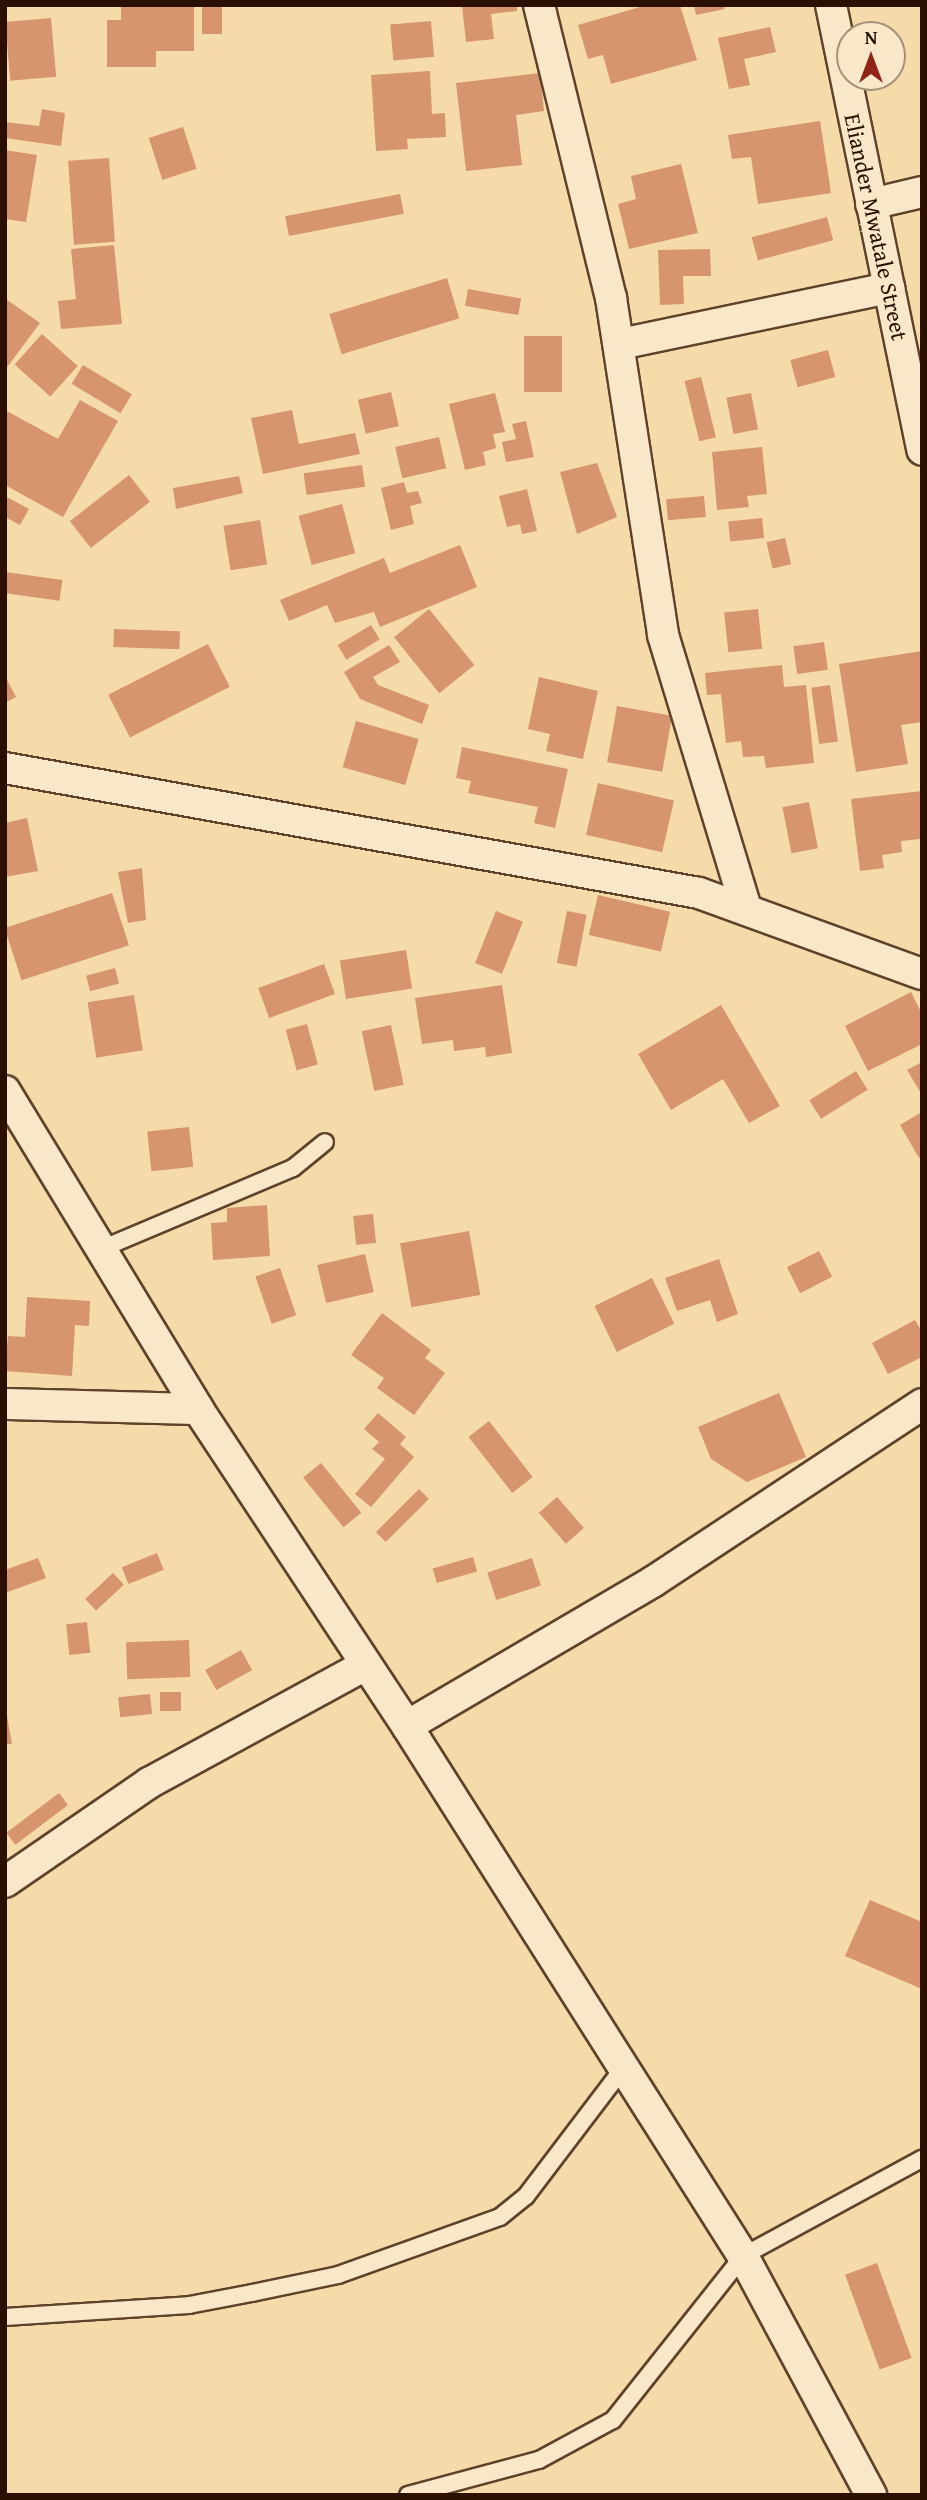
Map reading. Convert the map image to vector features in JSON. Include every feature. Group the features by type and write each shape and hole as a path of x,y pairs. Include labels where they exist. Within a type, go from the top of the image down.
{"street":[{"path":"539,5 620,344 663,635 680,706 746,909"},
{"name":"Eliander Mwatale Street","path":"831,5 922,450"},
{"path":"871,204 922,192"},
{"path":"620,344 889,288"},
{"path":"5,768 699,894 922,974"},
{"path":"5,1091 198,1409 407,1726 743,2256 871,2495"},
{"path":"5,1404 198,1409"},
{"path":"407,1726 654,1581 922,1404"},
{"path":"5,1882 149,1783 365,1665"}],"lane":[{"path":"101,1249 293,1168 325,1142"},
{"path":"5,2317 189,2305 240,2295 338,2275 500,2217 534,2187 624,2067"},
{"path":"408,2495 539,2460 613,2420 743,2256 922,2159"}],"building":[{"path":"121,5 194,5 194,51 156,51 156,67 107,67 107,20 121,20"},
{"path":"202,5 222,5 222,34 202,34"},
{"path":"462,5 517,5 517,11 491,14 494,39 466,42"},
{"path":"647,5 680,5 697,60 611,84 603,55 588,59 578,25"},
{"path":"694,5 724,5 725,9 696,15"},
{"path":"51,18 56,77 10,81 5,22"},
{"path":"431,21 434,57 393,60 390,25"},
{"path":"770,27 776,52 744,59 750,85 729,89 718,38"},
{"path":"430,71 432,114 445,113 446,137 407,139 408,149 376,151 371,75"},
{"path":"540,73 544,111 516,115 522,165 466,171 456,83"},
{"path":"42,109 65,113 61,146 5,138 5,122 39,126"},
{"path":"820,121 831,193 758,204 751,157 732,159 728,135"},
{"path":"183,127 197,169 162,180 149,138"},
{"path":"5,150 37,155 26,222 5,219"},
{"path":"109,158 115,242 74,245 68,161"},
{"path":"681,164 698,233 629,249 618,204 636,199 631,176"},
{"path":"400,194 404,214 289,236 285,216"},
{"path":"827,217 833,240 758,260 752,237"},
{"path":"114,245 122,324 61,329 58,301 76,299 71,249"},
{"path":"710,249 711,276 683,276 684,304 660,305 658,250"},
{"path":"447,278 459,318 342,354 329,314"},
{"path":"468,289 521,298 518,315 465,306"},
{"path":"6,299 40,323 5,370 5,301"},
{"path":"42,334 78,366 50,397 15,364"},
{"path":"524,336 562,336 562,392 524,392"},
{"path":"828,350 835,377 798,387 790,360"},
{"path":"83,365 132,394 121,413 72,384"},
{"path":"701,377 716,437 700,441 685,381"},
{"path":"391,392 399,426 366,434 358,400"},
{"path":"495,393 505,432 493,434 496,448 483,452 486,465 465,470 449,404"},
{"path":"751,393 758,429 734,434 726,398"},
{"path":"80,400 118,421 63,517 5,485 5,410 58,439"},
{"path":"292,410 299,444 355,433 360,454 263,474 251,418"},
{"path":"526,421 534,457 506,462 502,442 516,439 512,424"},
{"path":"439,437 446,468 402,478 395,447"},
{"path":"762,447 767,494 747,496 749,507 717,510 712,452"},
{"path":"597,463 617,517 577,534 560,472"},
{"path":"362,465 365,487 307,495 304,473"},
{"path":"129,475 150,502 91,548 70,521"},
{"path":"239,476 243,493 176,509 173,488"},
{"path":"404,482 407,493 418,491 422,503 410,506 414,524 391,530 381,488"},
{"path":"527,489 537,531 522,534 520,524 507,527 499,496"},
{"path":"5,496 29,509 20,525 5,517"},
{"path":"704,496 706,517 668,520 666,499"},
{"path":"342,504 355,553 312,565 299,516"},
{"path":"762,518 764,538 730,541 728,522"},
{"path":"260,520 267,564 230,570 223,526"},
{"path":"785,538 791,564 773,569 766,542"},
{"path":"460,545 477,587 380,627 374,612 335,623 327,605 289,621 280,600 384,558 390,573"},
{"path":"5,572 62,580 60,601 5,593"},
{"path":"429,609 474,665 439,693 394,637"},
{"path":"758,609 762,649 728,652 724,613"},
{"path":"371,625 380,640 346,660 338,645"},
{"path":"114,629 180,631 179,649 113,647"},
{"path":"824,642 828,670 797,674 793,646"},
{"path":"208,644 230,687 130,738 108,695"},
{"path":"389,645 400,662 373,677 378,685 429,705 422,724 360,699 344,672"},
{"path":"922,651 922,722 901,725 908,764 856,772 839,664"},
{"path":"782,665 784,687 806,685 814,763 766,768 764,756 743,757 741,741 726,743 721,694 707,695 705,673"},
{"path":"5,676 16,697 5,703"},
{"path":"539,677 598,691 583,759 546,751 550,734 528,729"},
{"path":"830,685 838,741 819,744 811,688"},
{"path":"617,706 672,716 662,772 607,762"},
{"path":"356,721 418,739 405,785 343,767"},
{"path":"462,747 568,769 555,828 534,823 538,807 468,793 471,781 456,778"},
{"path":"598,783 674,801 662,852 586,835"},
{"path":"922,791 920,839 901,841 902,852 882,855 884,868 860,871 851,799"},
{"path":"809,802 818,848 791,853 782,807"},
{"path":"27,818 38,871 5,877 5,823"},
{"path":"142,868 146,920 128,923 118,872"},
{"path":"112,893 129,945 22,980 5,928"},
{"path":"598,895 670,912 661,952 589,935"},
{"path":"496,911 523,922 502,974 475,963"},
{"path":"567,911 587,915 577,967 557,963"},
{"path":"406,950 412,989 346,999 340,960"},
{"path":"324,964 335,994 269,1018 258,988"},
{"path":"115,968 119,983 90,991 86,976"},
{"path":"502,985 512,1053 486,1057 485,1047 454,1051 453,1040 422,1044 415,998"},
{"path":"911,992 922,1014 922,1044 868,1071 845,1026"},
{"path":"134,995 143,1050 96,1058 88,1002"},
{"path":"721,1005 780,1106 749,1123 723,1079 671,1110 638,1054"},
{"path":"307,1024 318,1065 297,1070 286,1030"},
{"path":"391,1025 404,1085 374,1091 362,1031"},
{"path":"922,1062 922,1095 907,1070"},
{"path":"856,1071 868,1090 821,1119 809,1100"},
{"path":"922,1112 922,1156 919,1158 900,1125"},
{"path":"189,1127 193,1167 151,1171 147,1131"},
{"path":"267,1205 270,1256 213,1260 211,1223 227,1222 227,1208"},
{"path":"373,1214 376,1243 356,1245 353,1216"},
{"path":"469,1231 480,1295 411,1307 400,1243"},
{"path":"819,1251 832,1277 800,1293 787,1267"},
{"path":"365,1254 374,1292 326,1303 317,1265"},
{"path":"719,1259 738,1314 717,1322 710,1300 677,1311 665,1278"},
{"path":"280,1268 296,1315 272,1324 255,1276"},
{"path":"652,1278 674,1324 617,1352 594,1306"},
{"path":"27,1297 90,1301 89,1326 75,1325 72,1376 5,1371 8,1336 25,1337"},
{"path":"382,1313 431,1350 425,1358 445,1373 414,1415 377,1388 384,1378 351,1355"},
{"path":"915,1320 922,1332 922,1357 888,1374 872,1343"},
{"path":"779,1393 806,1457 747,1482 711,1459 698,1427"},
{"path":"378,1413 406,1437 400,1444 414,1457 371,1507 355,1494 385,1459 372,1449 379,1442 364,1429"},
{"path":"489,1421 533,1477 512,1493 469,1437"},
{"path":"321,1463 361,1513 343,1527 303,1477"},
{"path":"419,1489 429,1499 386,1542 376,1532"},
{"path":"557,1497 584,1528 566,1544 539,1513"},
{"path":"157,1553 164,1570 129,1584 122,1567"},
{"path":"473,1557 477,1571 437,1583 433,1569"},
{"path":"38,1558 46,1578 5,1593 5,1570"},
{"path":"532,1558 541,1586 496,1600 487,1573"},
{"path":"113,1573 124,1585 96,1611 85,1599"},
{"path":"87,1622 90,1653 69,1655 66,1624"},
{"path":"189,1640 190,1677 127,1679 126,1642"},
{"path":"241,1650 252,1670 216,1690 205,1670"},
{"path":"160,1692 181,1692 181,1711 160,1711"},
{"path":"150,1694 152,1714 120,1717 118,1697"},
{"path":"5,1705 12,1744 5,1744"},
{"path":"59,1793 68,1805 15,1845 6,1833"},
{"path":"870,1900 922,1922 922,1989 845,1956"},
{"path":"877,2263 912,2358 880,2370 845,2275"}]}
